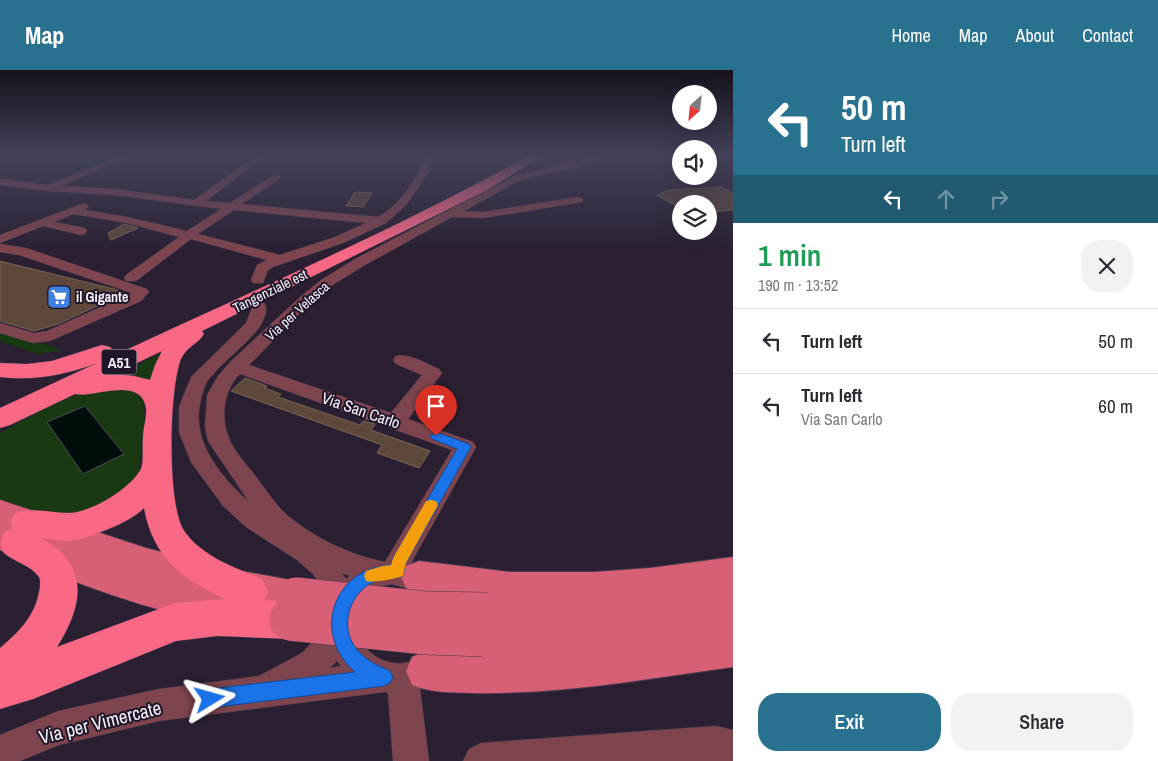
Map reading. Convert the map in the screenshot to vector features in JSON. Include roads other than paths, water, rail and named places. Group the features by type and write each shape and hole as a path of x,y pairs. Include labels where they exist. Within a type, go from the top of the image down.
{"highway":[{"name":"Tangenziale est","path":"0,405 471,188"},
{"name":"Tangenziale est","path":"0,419 249,306 478,188"},
{"path":"249,306 190,335 180,344 167,364 159,407 156,472 160,515 171,539 187,558 199,567 216,578 249,591"},
{"path":"0,370 26,372 66,366 87,359 136,337 158,333"},
{"path":"0,423 22,417 83,388 107,383 125,382 146,389 159,407"},
{"path":"11,528 70,527 102,518 129,503 156,472"},
{"path":"0,675 27,652 43,634 52,617 59,581 46,560 11,528"},
{"path":"0,686 33,677 175,622 293,609"}],"main road":[{"path":"11,528 249,591 293,609"},
{"path":"11,528 78,568 162,594 211,606 293,609 426,634 537,614 598,612 733,598"},
{"path":"399,574 510,588 582,589 645,586 733,572"},
{"path":"485,624 543,637 607,634 733,622"},
{"path":"404,675 504,673 583,668 733,646"}],"street":[{"path":"52,188 115,192 233,207 292,211 360,225"},
{"path":"196,203 216,188"},
{"path":"131,278 189,235 260,188"},
{"path":"258,280 262,268 278,259 324,245 360,225 378,222 396,208 412,188"},
{"name":"Via per Velasca","path":"320,550 286,528 264,507 217,436 215,404 223,382 236,366 304,301 326,283 498,188"},
{"path":"0,239 74,211 115,192"},
{"path":"449,214 483,215 578,200"},
{"path":"74,211 189,235 278,259"},
{"path":"43,222 81,231"},
{"path":"0,227 20,232"},
{"path":"0,248 21,251 142,292 136,298 50,336 33,338 0,328"},
{"path":"0,254 13,254 57,268 61,274 72,277"},
{"path":"249,306 258,315 253,325 200,377 189,406 188,426 196,456 226,495 250,517 279,534 313,558 329,573 336,590 339,620 343,644 352,658 366,670 404,675 439,660 448,646 452,629 450,613 443,598 432,586 399,574 367,578 354,587 345,599 339,620"},
{"path":"401,424 433,373 402,360"},
{"name":"Via San Carlo","path":"236,366 465,447 398,562 399,574"},
{"path":"401,424 440,381"},
{"path":"226,495 230,474 230,458"},
{"name":"Via per Velasca","path":"279,534 360,568 399,574"},
{"name":"Via per Vimercate","path":"261,692 313,664 326,650 339,620"},
{"path":"404,675 411,761"},
{"name":"Via per Vimercate","path":"0,752 58,728 159,705 404,675"},
{"path":"481,761 716,743 733,747"}],"place":[{"name":"il Gigante","path":"59,297"}]}
